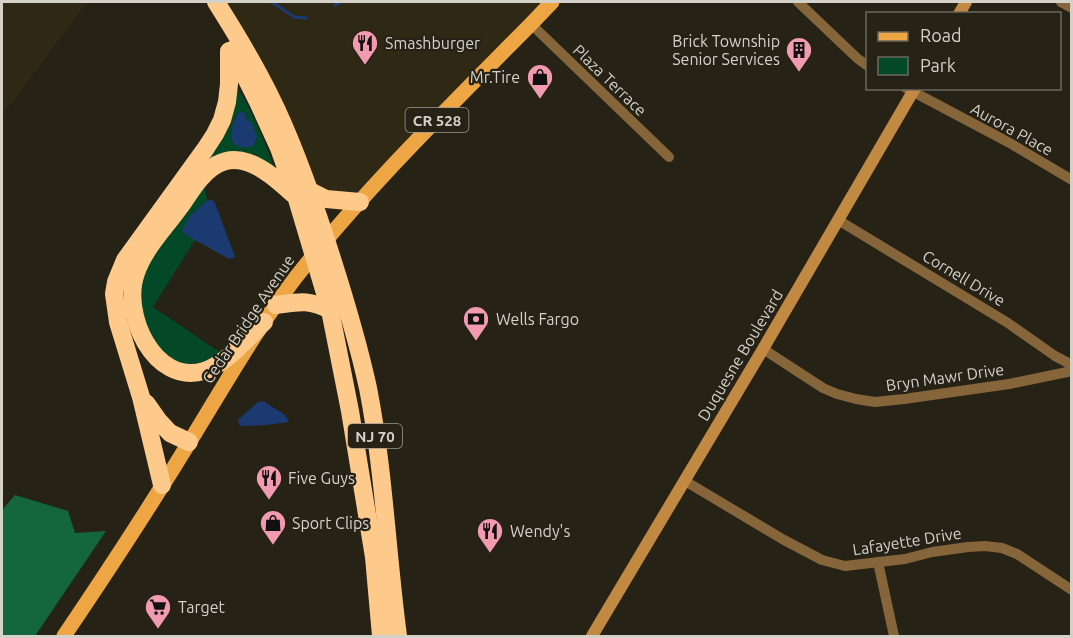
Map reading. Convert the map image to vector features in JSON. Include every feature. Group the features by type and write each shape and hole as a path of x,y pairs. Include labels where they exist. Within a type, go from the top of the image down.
{"highway":[{"name":"NJ 70","path":"204,2 230,46 327,241 354,328 375,431 398,636"},
{"name":"NJ 70","path":"216,2 270,95 292,144 314,256 330,310 350,411 370,534 381,636"},
{"path":"162,485 141,397 118,322 114,294 125,260 215,134 222,120 227,102 230,46"},
{"path":"264,322 222,361 203,371 187,372 173,369 158,359 138,330 133,312 132,293 135,275 143,256 201,178 214,166 228,161 241,160 255,164 303,194 360,202"},
{"path":"276,305 305,301 330,310"},
{"path":"141,397 170,433 189,442"}],"main road":[{"name":"Cedar Bridge Avenue","path":"64,636 264,322 296,277 397,160 552,2"}],"street":[{"path":"798,2 866,65"},
{"path":"1061,2 1071,8"},
{"name":"Plaza Terrace","path":"531,24 669,157"},
{"name":"Aurora Place","path":"911,90 1008,142 1071,180"},
{"name":"Duquesne Boulevard","path":"592,636 763,349 911,90"},
{"name":"Cornell Drive","path":"838,220 1008,323 1071,365"},
{"name":"Bryn Mawr Drive","path":"763,349 823,388 837,394 875,402 1009,384 1071,371"},
{"name":"Lafayette Drive","path":"685,481 822,560 845,566 905,559 932,552 968,547 1002,548 1017,554 1071,590"},
{"path":"878,562 894,636"}],"shaded area":[{"path":"2,2 87,2 2,116"},
{"path":"216,2 552,2 360,202 310,191"}],"green space":[{"path":"235,86 251,112 274,167 258,159 257,155 236,152 213,155 215,161 200,173","holes":["244,112 248,121 230,133 236,117"]},
{"path":"204,184 207,200 189,217 186,235 195,240 153,307 221,353 204,362 181,365 155,346 139,308 143,271"},
{"path":"15,495 68,511 75,533 106,531 35,636 2,636 2,510"}],"water":[{"path":"239,112 244,112 252,124 257,137 253,146 237,146 233,143 231,132"},
{"path":"207,200 215,203 235,257 229,259 182,231 189,217"},
{"path":"263,401 285,415 289,422 240,426 238,420 258,402"}],"waterway":[{"path":"272,2 294,17 306,18"},
{"path":"335,5 341,2"}],"place":[{"name":"Smashburger","path":"365,66"},
{"name":"Brick Township Senior Services","path":"799,73"},
{"name":"Mr.Tire","path":"540,100"},
{"name":"Wells Fargo","path":"476,342"},
{"name":"Five Guys","path":"269,501"},
{"name":"Sport Clips","path":"273,546"},
{"name":"Wendy's","path":"490,554"},
{"name":"Target","path":"158,630"}]}
